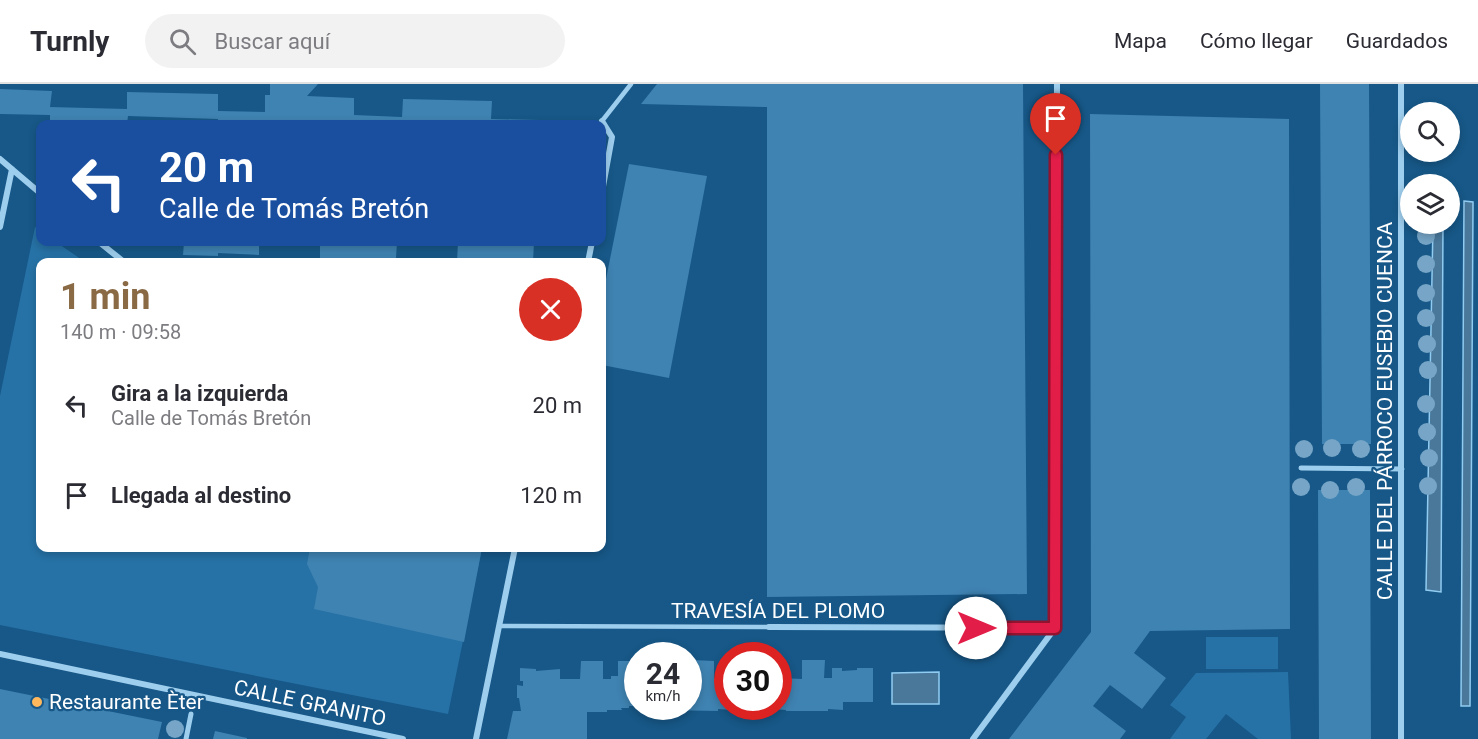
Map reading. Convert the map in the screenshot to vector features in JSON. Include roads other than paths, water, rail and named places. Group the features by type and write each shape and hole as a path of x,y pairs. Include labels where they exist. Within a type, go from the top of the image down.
{"street":[{"path":"974,739 1055,628 1057,84"},
{"name":"CALLE DEL PÁRROCO EUSEBIO CUENCA","path":"1401,84 1401,739"},
{"path":"606,127 612,137 606,170"},
{"path":"0,159 36,190"},
{"path":"0,227 12,169"},
{"path":"104,246 119,258"},
{"path":"1301,468 1402,470"},
{"path":"476,739 514,552"},
{"name":"TRAVESÍA DEL PLOMO","path":"769,627 1055,628"},
{"name":"CALLE GRANITO","path":"0,654 403,739"},
{"path":"186,739 191,714"}],"lane":[{"path":"603,120 631,84"},
{"name":"TRAVESÍA DEL PLOMO","path":"500,626 769,627"}],"place":[{"name":"Restaurante Èter","path":"37,702"}]}
